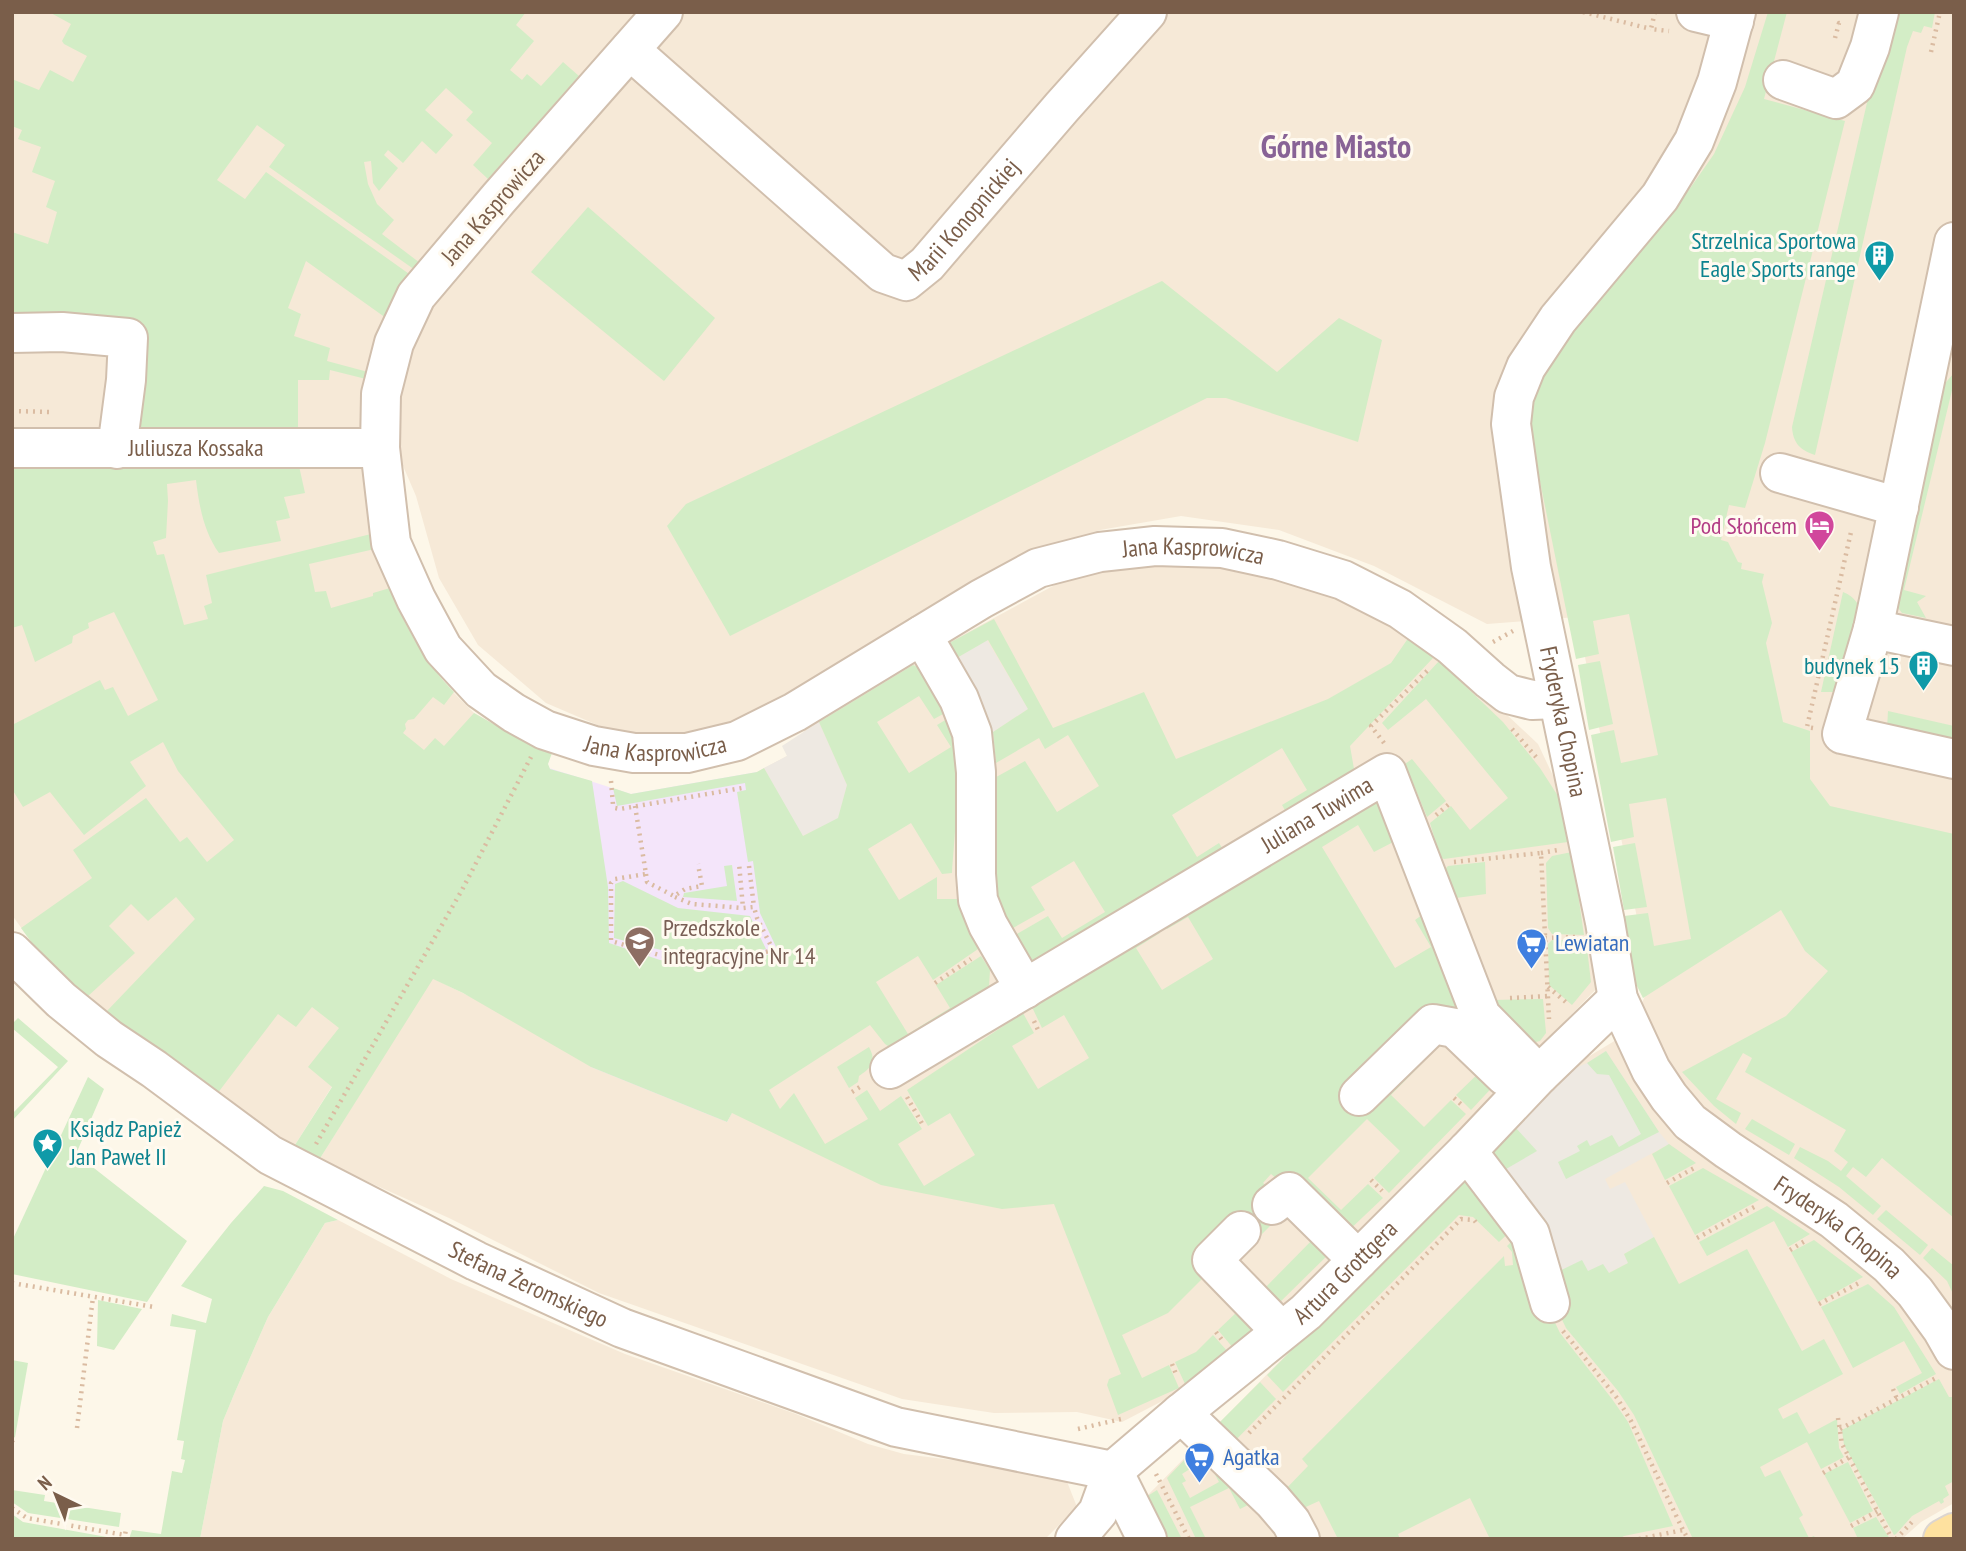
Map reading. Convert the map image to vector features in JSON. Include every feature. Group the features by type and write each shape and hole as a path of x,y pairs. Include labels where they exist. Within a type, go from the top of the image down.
{"main road":[{"path":"1943,1539 1954,1533"}],"street":[{"name":"Jana Kasprowicza","path":"663,12 416,296 394,343 381,394 380,448 391,542 416,599 443,649 481,690 545,730 594,746 634,753 687,753 737,741 795,712 981,599 1038,568 1100,552 1155,546 1222,548 1278,560 1343,580 1400,609 1452,646 1508,694 1532,700 1559,699"},
{"name":"Marii Konopnickiej","path":"630,50 883,273 906,281 927,264 1147,12"},
{"path":"1696,12 1735,16"},
{"path":"1783,80 1836,99 1855,85 1870,47 1878,12"},
{"name":"Fryderyka Chopina","path":"1735,16 1717,82 1694,141 1660,197 1558,319 1526,367 1514,397 1511,424 1531,567 1605,922 1618,999 1651,1070 1690,1122 1834,1220 1888,1265 1915,1292 1942,1329 1949,1364"},
{"path":"1954,242 1944,340 1899,507 1873,629 1842,734 1954,759"},
{"path":"12,333 62,332 128,338 126,380 117,449"},
{"name":"Juliusza Kossaka","path":"12,448 380,448"},
{"path":"1780,472 1899,507"},
{"path":"1873,629 1954,646"},
{"path":"922,635 959,699 972,733 976,772 978,900 988,925 1026,989"},
{"name":"Juliana Tuwima","path":"890,1069 1387,773 1481,1016 1529,1076"},
{"name":"Stefana Żeromskiego","path":"12,952 61,1000 109,1039 270,1155 476,1261 622,1328 896,1427 1113,1471"},
{"name":"Artura Grottgera","path":"1075,1539 1098,1512 1113,1471 1306,1312 1467,1151 1529,1076 1618,999"},
{"path":"1359,1096 1433,1024 1455,1028 1529,1076"},
{"path":"1467,1151 1530,1234 1550,1303"},
{"path":"1272,1205 1289,1192 1358,1260"},
{"path":"1241,1231 1212,1260 1282,1331"},
{"path":"1181,1413 1282,1511 1300,1539"},
{"path":"1113,1471 1147,1539"}],"path":[{"path":"1583,12 1651,29"},
{"path":"1931,52 1940,12"},
{"path":"1842,734 1807,727 1851,532"},
{"path":"1387,773 1402,765 1371,726 1452,646"},
{"path":"1509,726 1536,757"},
{"path":"300,1172 462,890 528,762"},
{"path":"611,779 613,805 620,809 742,788"},
{"path":"635,806 647,882 692,904 754,907"},
{"path":"1452,862 1541,853 1549,1029 1553,1032 1529,1076"},
{"path":"739,863 743,908"},
{"path":"674,897 685,889 702,886 698,864"},
{"path":"646,874 615,879 611,883 611,941 660,955 698,960 744,958 773,950 757,918 749,866"},
{"path":"1545,938 1588,937"},
{"path":"935,983 974,958"},
{"path":"1547,987 1575,1010"},
{"path":"1500,999 1548,996"},
{"path":"1667,1183 1699,1166"},
{"path":"1697,1238 1761,1203"},
{"path":"1226,1456 1461,1219 1474,1220 1483,1229"},
{"path":"1819,1304 1862,1281"},
{"path":"12,1283 155,1307"},
{"path":"76,1428 93,1297"},
{"path":"1550,1303 1564,1331 1617,1398 1631,1421 1688,1539"},
{"path":"1840,1429 1942,1375 1949,1364"},
{"path":"1893,1389 1897,1399"},
{"path":"1071,1431 1129,1417"},
{"path":"1838,1418 1842,1444 1892,1539"},
{"path":"1823,1473 1849,1457"},
{"path":"12,1508 27,1518 125,1535 126,1529"},
{"path":"1851,1526 1878,1511"},
{"path":"1639,1539 1683,1530"}],"shaded area":[{"path":"12,12 1954,12 1954,1503 1921,1522 1902,1539 1162,1539 1143,1500 1568,1069 1631,1031 1650,983 1577,617 1487,624 1374,566 1279,530 1181,516 1100,530 993,570 781,714 706,736 623,736 546,703 478,645 439,578 416,496 394,445 12,438"},
{"path":"12,464 366,464 384,569 393,596 412,634 438,677 474,713 530,745 412,960 293,1148 152,1050 87,997 35,947 12,915"},
{"path":"1146,557 1259,566 1352,599 1423,636 1538,744 1574,820 1604,981 1282,1311 1218,1372 1122,1422 1077,1412 994,1413 902,1399 599,1293 449,1218 319,1160 432,978 727,1122 821,945 757,772 787,756 815,715 1075,574"},
{"path":"987,640 1028,709 993,732 955,659"},
{"path":"819,722 847,785 838,819 802,836 764,768 787,756 782,746"},
{"name":"Przedszkole integracyjne Nr 14","path":"546,767 631,794 757,772 821,945 727,1122 591,1067"},
{"path":"1606,1051 1669,1144 1605,1179 1610,1189 1625,1182 1654,1237 1624,1254 1628,1263 1608,1273 1549,1276 1494,1176 1515,1127 1569,1071"},
{"path":"338,1220 451,1279 625,1354 796,1414 868,1444 904,1454 1064,1474 1077,1507 1045,1539 200,1539 223,1421 235,1392 268,1317 325,1223"}],"green space":[{"path":"49,12 526,12 516,25 534,41 510,70 522,80 527,74 541,86 563,62 579,76 488,179 473,165 492,143 466,120 473,112 446,88 425,110 453,135 436,154 422,141 403,163 388,150 384,155 398,168 379,191 373,183 371,161 364,162 368,184 377,204 394,220 382,234 420,263 415,270 269,167 285,145 257,125 217,180 245,199 266,172 412,276 386,318 306,261 288,308 301,314 294,336 330,348 327,361 368,372 366,379 330,370 329,380 298,380 298,435 128,437 138,331 12,314 12,232 48,244 57,212 46,207 55,181 32,172 41,147 18,139 22,130 12,126 12,79 39,90 50,70 73,82 87,56 64,44 62,41 71,24"},
{"path":"1768,12 1787,12 1764,99 1845,121 1765,443 1745,508 1729,505 1721,540 1728,542 1738,562 1742,563 1741,569 1764,574 1762,582 1772,623 1766,643 1783,722 1810,731 1810,779 1830,806 1954,834 1954,1218 1882,1158 1866,1177 1853,1167 1846,1176 1881,1206 1873,1215 1839,1187 1794,1158 1800,1147 1841,1171 1848,1162 1834,1151 1846,1130 1745,1072 1752,1058 1743,1053 1716,1099 1741,1113 1736,1124 1714,1106 1682,1072 1786,1016 1828,971 1805,951 1781,910 1643,998 1636,984 1624,916 1648,913 1654,946 1691,939 1666,798 1629,804 1634,837 1611,842 1591,735 1614,730 1621,763 1658,755 1629,614 1593,621 1599,654 1576,659 1531,437 1530,406 1540,379 1554,356 1691,187 1714,154 1745,87"},
{"path":"1888,12 1935,12 1932,28 1924,26 1921,33 1913,31 1907,47 1815,455 1798,445 1792,427"},
{"path":"588,207 715,318 664,381 531,272"},
{"path":"1162,281 1277,372 1339,318 1382,340 1358,442 1226,398 1207,398 730,636 667,526 686,504"},
{"path":"1954,373 1904,590 1926,596 1917,602 1926,618 1902,613 1895,604 1940,389"},
{"path":"12,466 299,466 305,493 284,497 290,518 276,521 281,541 219,553 203,518 196,480 167,484 166,538 153,542 157,555 164,554 184,625 208,619 204,606 212,603 206,575 375,533 379,548 309,564 315,592 326,591 331,608 373,596 373,593 390,588 417,643 434,669 454,692 444,705 433,697 414,719 408,720 403,733 424,750 435,738 444,746 474,713 530,745 552,753 548,764 550,769 592,781 608,887 609,943 660,960 697,965 745,963 778,951 760,913 753,861 748,862 737,792 746,790 745,783 617,806 613,788 631,794 757,772 764,768 803,836 838,818 847,785 819,722 913,665 922,669 945,713 934,719 919,696 877,722 909,773 951,747 937,725 947,719 956,750 957,771 952,873 942,874 911,823 868,849 899,900 937,877 937,899 957,899 978,949 933,980 918,956 876,982 908,1034 950,1008 936,985 981,956 990,970 989,987 894,1050 885,1044 870,1025 769,1090 780,1109 794,1093 825,1144 868,1119 855,1098 867,1090 880,1111 901,1096 922,1129 898,1144 924,1186 975,1155 950,1113 928,1126 907,1090 1023,1013 1034,1033 1012,1046 1038,1089 1089,1058 1064,1015 1042,1028 1032,1007 1153,920 1160,933 1136,948 1162,990 1213,959 1188,917 1167,929 1159,916 1370,798 1382,807 1401,838 1374,852 1358,825 1322,847 1395,968 1431,947 1415,920 1422,915 1466,1012 1450,1035 1391,1095 1424,1127 1451,1100 1466,1114 1389,1193 1374,1178 1400,1151 1367,1119 1308,1178 1341,1210 1368,1184 1383,1198 1344,1235 1271,1174 1263,1183 1274,1192 1273,1223 1259,1237 1239,1216 1198,1258 1261,1321 1234,1349 1218,1330 1238,1311 1203,1278 1168,1313 1122,1335 1142,1378 1169,1365 1179,1388 1118,1415 1107,1385 1109,1379 1121,1374 1054,1204 1002,1209 881,1185 732,1113 727,1122 591,1067 463,993 433,979 319,1160 293,1148 332,1087 308,1067 339,1028 312,1007 296,1027 278,1014 217,1094 106,1012 195,919 176,897 148,921 131,904 109,926 135,953 87,997 35,947 21,928 92,878 73,850 146,798 180,842 187,837 207,862 234,840 178,771 163,742 130,762 146,786 84,835 50,792 23,807 12,789 12,725 100,680 105,690 113,687 128,716 158,700 114,612 88,623 89,628 73,636 72,643 35,662 22,625 12,628"},
{"path":"1843,592 1854,599 1861,609 1863,623 1860,640 1849,686 1834,692 1821,692"},
{"path":"994,619 1053,728 1144,692 1176,759 1328,699 1391,663 1409,637 1433,658 1350,746 1354,769 1286,812 1282,805 1307,790 1282,748 1172,815 1197,857 1219,843 1224,851 1037,963 1028,961 1010,938 1048,916 1062,938 1105,912 1074,861 1031,887 1045,910 1006,932 998,917 989,781 1025,761 1057,812 1099,786 1068,735 1045,749 1039,738 996,763 993,732 1028,709 988,640 955,659 947,650 951,642"},
{"path":"1439,661 1503,722 1540,768 1558,796 1568,842 1444,859 1440,857 1430,823 1451,806 1470,830 1508,798 1426,699 1388,730 1382,723"},
{"path":"1600,661 1613,724 1589,730 1578,665"},
{"path":"1888,711 1954,726 1954,744 1887,729"},
{"path":"1412,759 1446,801 1427,817 1405,764"},
{"path":"1635,843 1647,907 1624,910 1613,847"},
{"path":"1572,852 1584,935 1552,934 1548,928 1546,863 1552,856"},
{"path":"1485,862 1486,894 1456,898 1444,870 1448,866"},
{"path":"732,865 737,901 683,897 684,893 727,886 724,866"},
{"path":"623,881 678,908 750,916 766,949 726,956 689,955 614,938 615,884"},
{"path":"1552,940 1586,940 1591,982 1572,1005 1549,985 1548,944"},
{"path":"1543,999 1546,1033 1540,1041 1532,1043 1492,1000"},
{"path":"18,1018 68,1061 12,1121 12,1114 58,1067 12,1028"},
{"path":"869,1047 873,1061 859,1076 858,1082 849,1088 837,1067"},
{"path":"1606,1051 1659,1132 1566,1179 1558,1162 1580,1151 1577,1146 1587,1140 1590,1146 1612,1135 1619,1147 1641,1134 1609,1075 1597,1074 1587,1063"},
{"path":"1484,1068 1499,1080 1471,1110 1456,1095"},
{"path":"88,1077 104,1089 76,1154 187,1241 147,1302 12,1274 12,1241"},
{"path":"1752,1119 1795,1144 1789,1155 1745,1129"},
{"path":"1515,1127 1537,1151 1494,1176 1482,1159"},
{"path":"1669,1144 1696,1163 1665,1180 1652,1154"},
{"path":"1703,1168 1759,1200 1695,1235 1669,1186"},
{"path":"1469,1171 1516,1226 1499,1242 1473,1217 1459,1215 1283,1392 1267,1375"},
{"path":"264,1186 283,1191 338,1220 325,1223 268,1317 235,1392 223,1421 200,1539 129,1539 132,1530 161,1534 172,1471 182,1473 185,1460 181,1459 184,1441 177,1440 196,1330 170,1326 172,1314 206,1323 212,1299 181,1286"},
{"path":"1767,1206 1810,1234 1788,1247 1774,1221 1707,1256 1699,1242"},
{"path":"1886,1210 1928,1245 1920,1255 1877,1219"},
{"path":"1319,1233 1335,1248 1271,1311 1257,1296"},
{"path":"1520,1233 1546,1304 1560,1333 1628,1422 1673,1526 1619,1539 1490,1539 1470,1498 1398,1534 1400,1539 1338,1539 1319,1501 1297,1511 1281,1494 1308,1466 1302,1459 1504,1256 1505,1266 1513,1265 1512,1252 1507,1246"},
{"path":"1654,1237 1679,1284 1747,1249 1802,1351 1824,1339 1843,1374 1778,1409 1783,1419 1797,1412 1809,1434 1837,1419 1839,1448 1844,1457 1821,1469 1807,1442 1760,1467 1765,1477 1780,1470 1803,1515 1799,1518 1809,1538 1814,1536 1816,1539 1693,1539 1634,1415 1618,1391 1566,1328 1553,1301 1549,1276 1582,1260 1588,1271 1603,1264 1609,1273 1628,1263 1624,1254"},
{"path":"1814,1240 1863,1277 1818,1302 1791,1252"},
{"path":"1932,1248 1954,1266 1954,1296 1947,1281 1923,1258"},
{"path":"1868,1284 1894,1307 1936,1374 1900,1394 1896,1387 1922,1373 1904,1341 1853,1368 1821,1307"},
{"path":"98,1300 142,1309 114,1350 97,1346"},
{"path":"1213,1335 1228,1352 1185,1384 1175,1362 1196,1352"},
{"path":"12,1360 28,1363 15,1437 12,1439"},
{"path":"1939,1379 1949,1397 1954,1397 1954,1481 1945,1486 1949,1495 1943,1499 1944,1502 1941,1504 1939,1501 1912,1516 1894,1535 1844,1445 1842,1430"},
{"path":"1260,1382 1276,1399 1228,1448 1212,1430"},
{"path":"1195,1453 1204,1460 1182,1474 1186,1481 1182,1483 1190,1498 1219,1482 1212,1467 1248,1505 1240,1509 1229,1488 1190,1507 1206,1539 1196,1539 1167,1478 1189,1455"},
{"path":"1848,1462 1873,1511 1850,1523 1824,1474"},
{"path":"12,1490 45,1495 44,1501 121,1513 119,1527 28,1513 12,1502"},
{"path":"1157,1490 1182,1539 1163,1539 1146,1497"},
{"path":"12,1514 23,1522 118,1539 12,1539"},
{"path":"1876,1517 1890,1539 1858,1539 1853,1528"}],"place":[{"name":"Strzelnica Sportowa Eagle Sports range","path":"1879,282"},
{"name":"Pod Słońcem","path":"1820,553"},
{"name":"budynek 15","path":"1923,693"},
{"name":"Przedszkole integracyjne Nr 14","path":"640,969"},
{"name":"Lewiatan","path":"1532,970"},
{"name":"Ksiądz Papież Jan Paweł II","path":"47,1170"},
{"name":"Agatka","path":"1200,1484"}],"district":[{"name":"Górne Miasto","path":"1336,147"}]}
